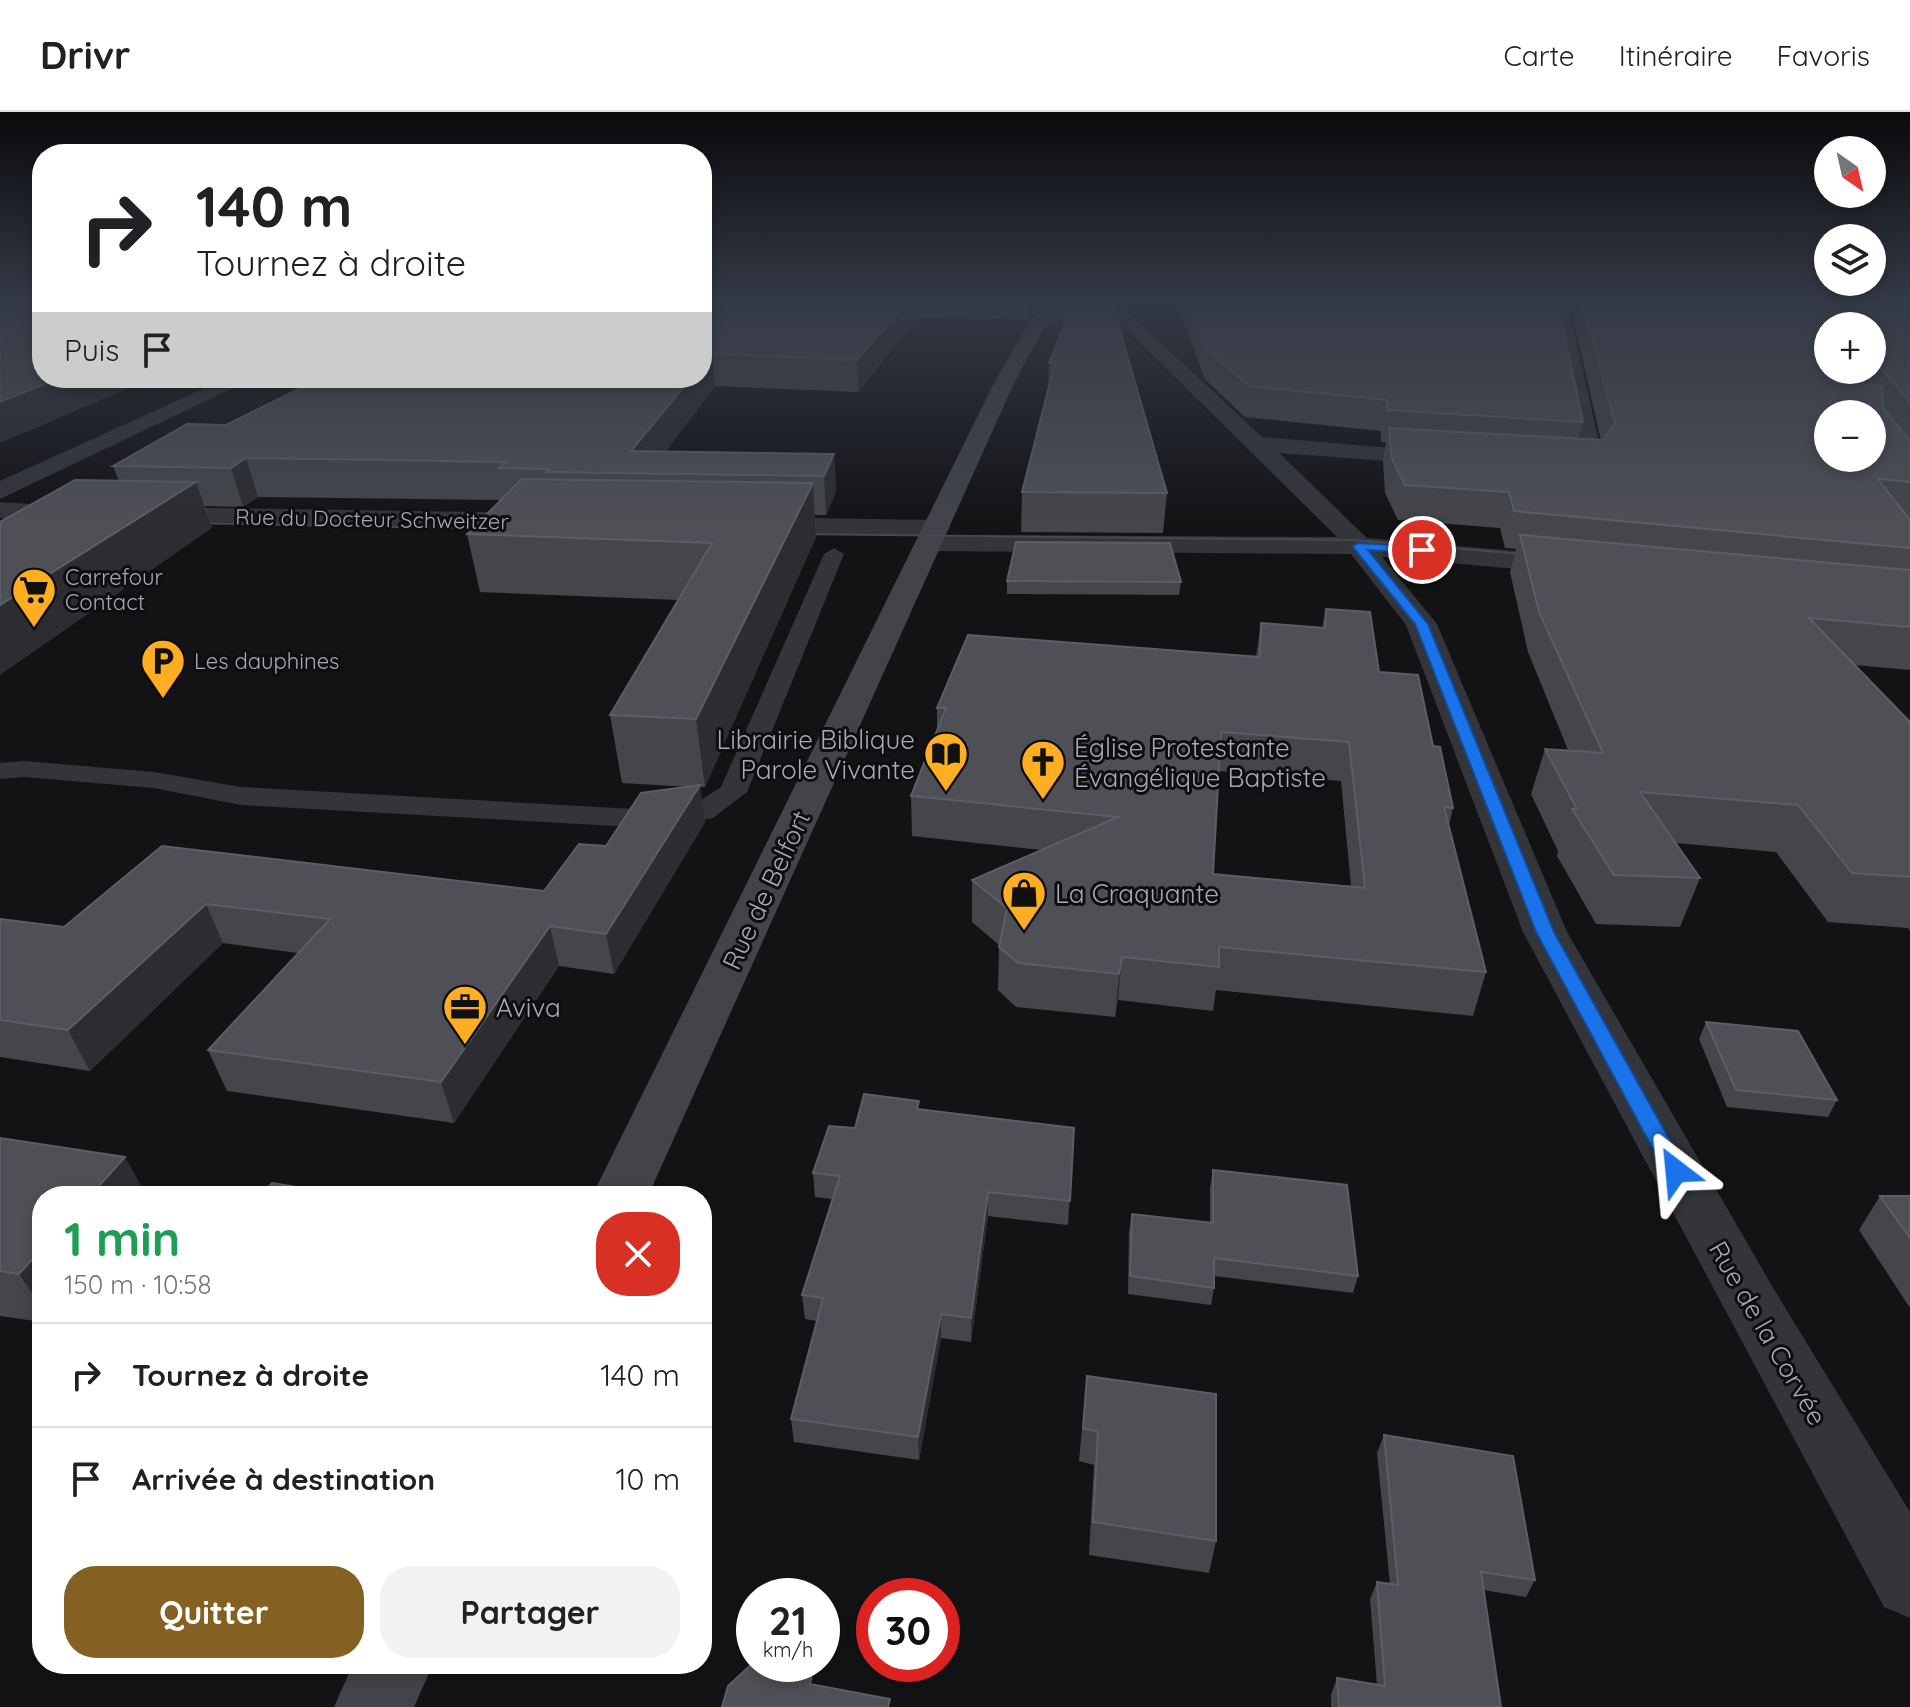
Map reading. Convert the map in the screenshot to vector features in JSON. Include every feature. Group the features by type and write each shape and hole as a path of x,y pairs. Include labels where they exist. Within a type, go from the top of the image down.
{"main road":[{"name":"Rue de Belfort","path":"625,1186 920,547 1011,373"},
{"path":"374,1707 389,1674"}],"street":[{"name":"Rue de la Corvée","path":"1183,373 1358,546 1421,624 1545,932 1753,1309 1910,1581"},
{"path":"1533,465 1565,467 1589,464 1572,373"},
{"path":"0,491 222,388"},
{"path":"1258,444 1469,460"},
{"name":"Rue du Docteur Schweitzer","path":"0,510 115,526 553,546"},
{"name":"Rue du Docteur Schweitzer","path":"0,537 115,526 572,522"},
{"path":"847,555 732,537 920,547 1358,546 1600,568"}],"lane":[{"path":"0,771 24,769 154,780 241,796 652,819 703,812 733,792 847,555"}],"building":[{"path":"0,373 32,373 32,388 35,388 0,402"},
{"path":"1052,373 1132,373 1167,493 1022,492"},
{"path":"1235,373 1573,373 1583,422 1387,410 1387,400 1249,386"},
{"path":"1602,373 1814,373 1814,384 1882,386 1883,400 1814,400 1814,472 1886,472 1886,412 1910,441 1910,482 1878,479 1910,520 1910,548 1514,511 1509,492 1405,485 1392,459 1389,428 1603,440 1615,423"},
{"path":"1886,373 1910,373 1910,402"},
{"path":"301,388 683,388 631,451 834,454 824,476 546,472 549,469 499,468 505,462 246,458 231,468 113,466 187,424 226,425"},
{"path":"522,479 813,483 696,719 610,715 712,543 467,534"},
{"path":"75,480 196,482 0,605 0,522"},
{"path":"1520,535 1910,570 1910,627 1809,618 1910,722 1910,877 1852,873 1798,805 1640,792 1700,878 1614,875 1572,809 1577,809 1545,749 1603,753 1539,612"},
{"path":"1016,542 1170,543 1181,582 1007,581"},
{"path":"1326,609 1370,612 1379,672 1418,675 1433,746 1440,747 1453,808 1444,807 1486,972 1219,947 1219,967 1122,957 1119,974 1018,963 999,947 1007,908 972,880 1118,817 911,796 946,708 937,708 968,635 1260,657 1261,623 1325,628","holes":["1221,732 1349,742 1365,888 1213,874"]},
{"path":"700,785 606,934 550,926 441,1082 208,1050 330,919 206,904 68,1030 0,1020 0,919 64,927 162,846 544,891 579,844 606,846 641,793"},
{"path":"1706,1022 1798,1031 1837,1100 1736,1090"},
{"path":"864,1094 919,1101 917,1109 1074,1128 1070,1201 988,1192 971,1318 941,1314 918,1437 791,1419 823,1298 802,1295 840,1176 813,1173 829,1126 855,1128"},
{"path":"0,1138 125,1157 99,1186 32,1186 32,1260 19,1274 0,1271"},
{"path":"1213,1170 1347,1185 1358,1276 1214,1258 1214,1288 1130,1276 1132,1214 1213,1223"},
{"path":"1880,1196 1910,1196 1910,1238"},
{"path":"1087,1376 1216,1394 1216,1541 1093,1522 1098,1432 1083,1428"},
{"path":"1384,1435 1513,1456 1535,1580 1481,1572 1501,1707 1339,1707 1337,1678 1385,1686 1377,1582 1398,1585"},
{"path":"736,1679 736,1682 810,1682 890,1699 888,1707 722,1707 728,1686"}],"tram line":[{"path":"189,523 497,529"},
{"path":"793,534 1353,540 1536,555"}],"place":[{"name":"Carrefour Contact","path":"34,629"},
{"name":"Les dauphines","path":"163,700"},
{"name":"Librairie Biblique Parole Vivante","path":"946,793"},
{"name":"Église Protestante Évangélique Baptiste","path":"1043,801"},
{"name":"La Craquante","path":"1024,932"},
{"name":"Aviva","path":"465,1046"}],"route":[{"path":"1422,550 1358,546 1421,624 1545,932 1676,1171"}]}
